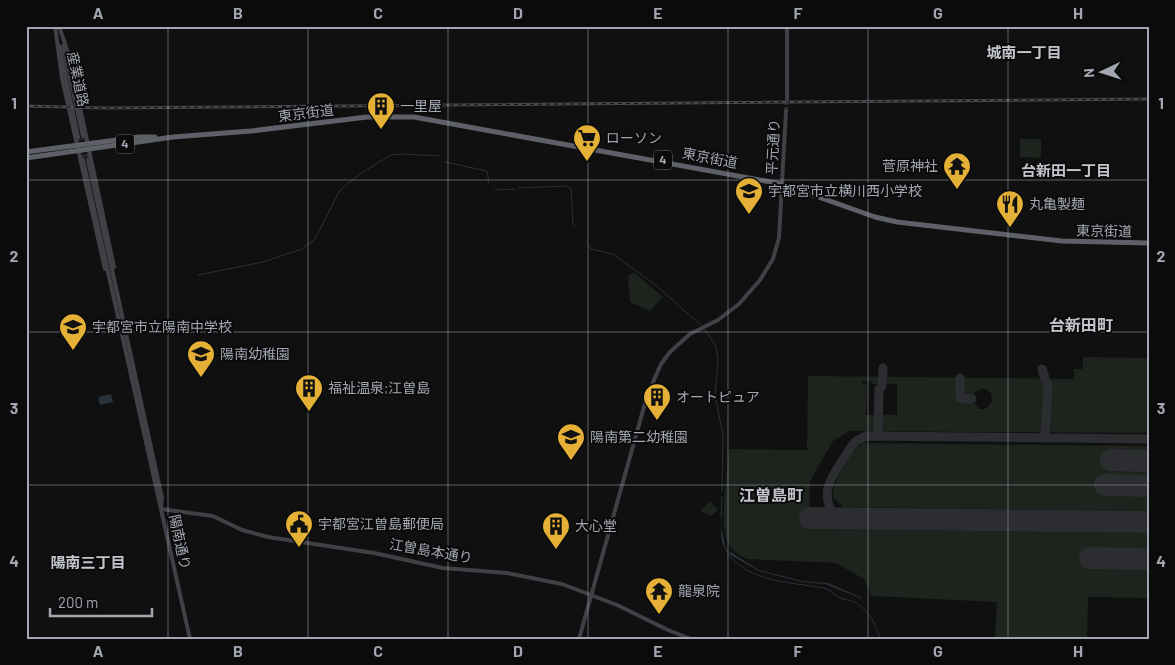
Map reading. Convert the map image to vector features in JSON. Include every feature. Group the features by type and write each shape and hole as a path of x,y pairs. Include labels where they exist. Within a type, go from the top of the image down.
{"highway":[{"name":"東京街道","path":"26,152 76,145 89,146 258,130 367,117 414,117 782,184 897,222 1062,241 1149,243"},
{"name":"東京街道","path":"26,158 78,151 89,146"}],"street":[{"name":"産業道路","path":"55,26 81,137 59,26"},
{"path":"55,26 58,58 76,145 103,264 109,277"},
{"path":"59,26 69,56 89,146 115,273 115,282"},
{"path":"786,99 787,26"},
{"name":"平元通り","path":"579,639 652,382 661,364 678,343 729,313 769,268 779,238 786,111"},
{"path":"86,160 115,282 162,498 161,509 109,277 86,160"},
{"name":"江曽島本通り","path":"161,509 213,516 254,534 374,553 443,568 507,573 562,584 592,595 691,639"},
{"name":"陽南通り","path":"161,509 190,639"}],"shaded area":[{"path":"1020,139 1041,139 1041,158 1020,157"},
{"path":"634,272 663,297 650,311 630,302 628,276"},
{"path":"1083,357 1149,358 1149,433 849,431 833,441 810,481 809,529 1149,533 1149,598 1088,597 1087,639 995,639 997,602 871,596 864,579 836,563 747,559 734,551 727,542 724,530 724,507 729,449 807,450 808,376 1074,379 1074,369 1083,369","holes":["862,381 872,381 872,384 897,384 897,415 866,415 867,384 862,384","985,389 991,393 992,402 985,409 979,409 973,401 973,396 977,390"]},
{"path":"111,394 113,402 100,405 98,397"},
{"path":"863,443 1149,446 1149,511 844,507 834,499 835,485 847,461"},
{"path":"710,501 718,510 711,516 700,511"},
{"path":"721,527 725,546 722,541"},
{"path":"728,550 759,570 802,581 828,583 860,597 885,639 858,597 825,584 802,582 759,571 731,555"}],"waterway":[{"path":"198,275 263,262 302,249 315,239 340,190 360,174 391,155 439,156"},
{"path":"445,162 487,171 489,183"},
{"path":"519,188 567,186 571,189 573,224 575,226"},
{"path":"495,190 515,189"},
{"path":"588,245 591,249 613,254 654,284 701,325"},
{"path":"705,330 716,346 718,360 715,396 723,434 722,491"},
{"path":"721,517 722,497"},
{"path":"722,541 729,555 739,565 751,572 765,578 824,588 840,598 856,603 866,611 877,628 880,639"}],"taxiway":[{"path":"878,436 879,389 882,386 883,368"},
{"path":"1042,369 1048,387 1045,438"},
{"path":"960,378 960,398 972,399"},
{"path":"836,518 827,499 830,481 851,447 856,441 866,436 1149,439"}],"runway":[{"path":"1111,460 1149,461"},
{"path":"1105,485 1149,486"},
{"path":"810,518 1149,522"},
{"path":"1090,558 1149,559"}],"tunnel":[{"path":"786,111 787,99"},
{"path":"83,136 88,160"},
{"path":"78,137 83,160"}],"railway":[{"path":"26,106 105,108 1149,99"}],"place":[{"name":"一里屋","path":"381,130"},
{"name":"ローソン","path":"587,162"},
{"name":"菅原神社","path":"957,190"},
{"name":"宇都宮市立横川西小学校","path":"749,215"},
{"name":"丸亀製麺","path":"1010,228"},
{"name":"宇都宮市立陽南中学校","path":"73,351"},
{"name":"陽南幼稚園","path":"201,378"},
{"name":"福祉温泉;江曽島","path":"309,412"},
{"name":"オートピュア","path":"657,421"},
{"name":"陽南第二幼稚園","path":"571,461"},
{"name":"宇都宮江曽島郵便局","path":"299,548"},
{"name":"大心堂","path":"556,550"},
{"name":"龍泉院","path":"659,615"}],"district":[{"name":"城南一丁目","path":"1024,53"},
{"name":"台新田一丁目","path":"1066,171"},
{"name":"台新田町","path":"1081,325"},
{"name":"江曽島町","path":"771,495"},
{"name":"陽南三丁目","path":"88,563"}]}
